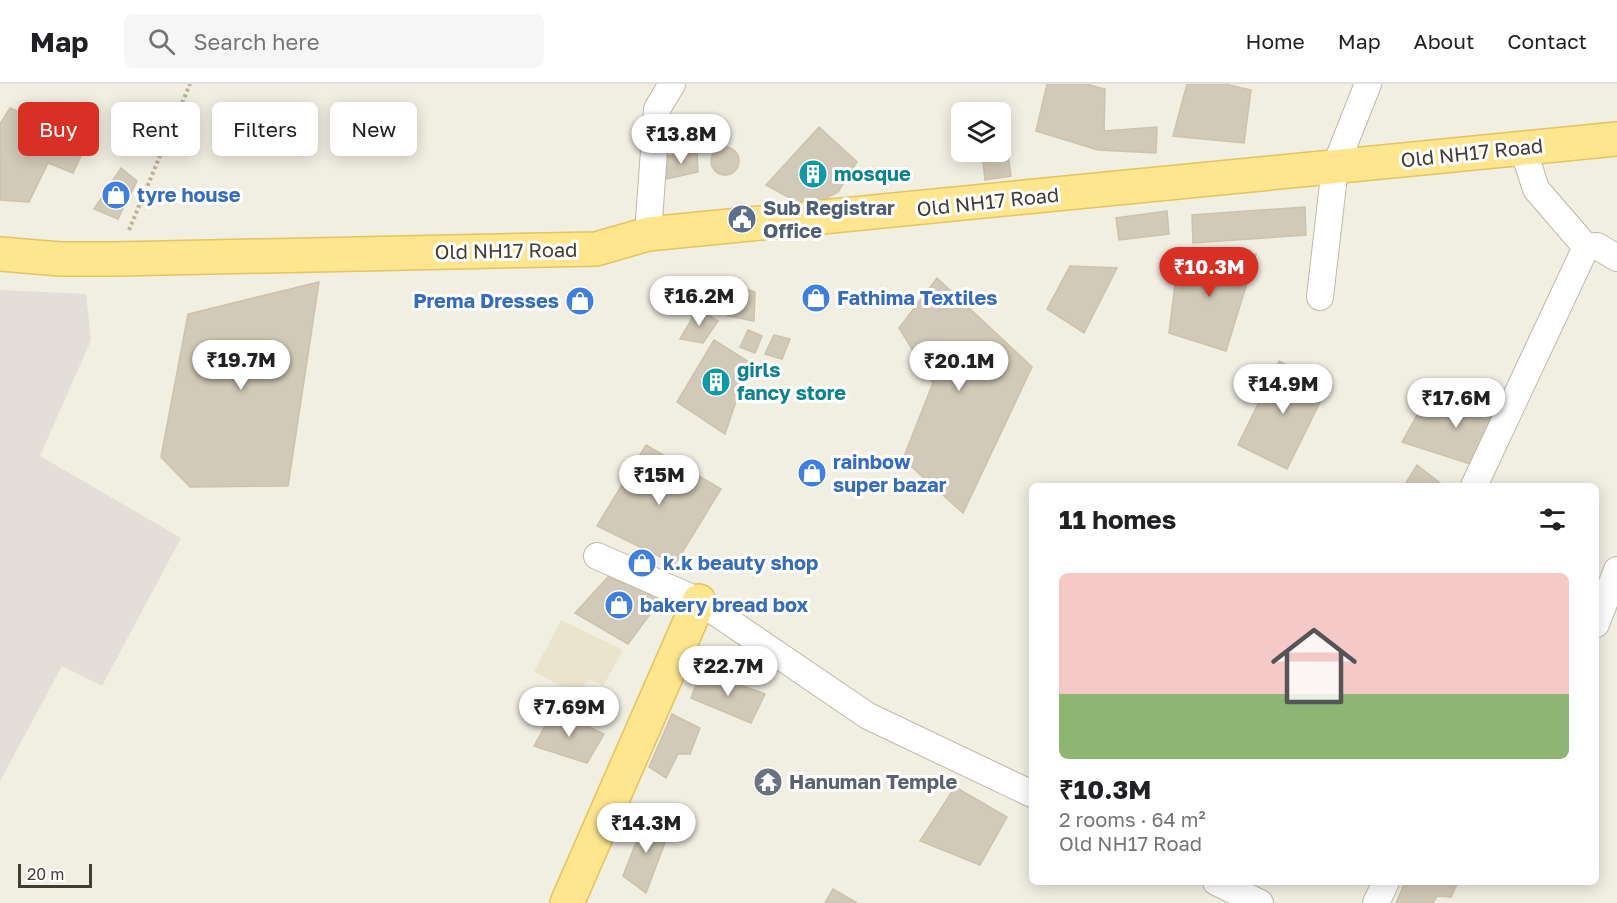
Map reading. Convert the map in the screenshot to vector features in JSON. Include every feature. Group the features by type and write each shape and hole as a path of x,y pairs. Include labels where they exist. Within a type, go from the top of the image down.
{"main road":[{"name":"Old NH17 Road","path":"0,254 60,259 117,259 596,249 648,234 1617,139"},
{"path":"567,903 699,601"}],"street":[{"path":"648,234 657,110 672,84"},
{"path":"1320,297 1335,167 1368,84"},
{"path":"1523,148 1536,189 1586,247"},
{"path":"1586,247 1597,246 1617,258"},
{"path":"1475,483 1586,247"},
{"path":"597,556 699,601 868,716 1029,793"},
{"path":"1599,616 1617,570"},
{"path":"1222,885 1260,903"},
{"path":"1376,903 1385,885"}],"path":[{"path":"117,259 190,84"}],"shaded area":[{"path":"0,290 86,294 91,340 40,456 181,538 102,686 62,666 0,781"},
{"path":"561,620 623,650 603,686 589,679 578,695 534,672"}],"building":[{"path":"1047,84 1086,84 1105,89 1104,131 1157,127 1156,153 1098,150 1036,131"},
{"path":"1187,84 1225,84 1251,90 1244,143 1173,136"},
{"path":"10,108 18,111 18,156 81,156 73,173 48,163 29,202 0,200 0,124"},
{"name":"mosque","path":"819,127 857,162 838,192 808,208 766,185"},
{"path":"725,147 735,151 739,161 735,171 725,175 715,171 711,161 715,151"},
{"path":"697,153 698,172 666,179 665,156"},
{"path":"983,162 1009,162 1011,176 985,180"},
{"name":"tyre house","path":"121,168 137,181 118,219 94,209"},
{"path":"1305,207 1306,235 1193,243 1192,215"},
{"path":"1167,211 1169,234 1119,240 1116,218"},
{"path":"1256,254 1226,351 1169,333 1178,260"},
{"path":"1070,266 1117,268 1084,333 1047,309"},
{"path":"937,278 1032,367 963,513 903,459 933,383 899,328"},
{"path":"319,282 288,486 190,487 161,457 188,314"},
{"path":"736,286 755,292 754,321 728,316"},
{"path":"698,308 718,321 703,343 680,339"},
{"path":"748,330 762,336 755,353 740,347"},
{"path":"774,335 790,339 782,359 765,354"},
{"name":"girls fancy store","path":"714,340 749,362 725,434 677,402"},
{"path":"1279,361 1328,386 1287,469 1238,445"},
{"path":"1433,387 1507,418 1486,469 1402,442"},
{"path":"646,445 721,489 675,564 597,526"},
{"path":"1417,465 1440,483 1406,483"},
{"name":"bakery bread box","path":"608,577 662,598 628,644 575,613"},
{"path":"701,671 765,694 751,723 691,698"},
{"path":"554,710 604,734 587,763 534,746"},
{"path":"672,714 700,728 690,754 678,754 666,778 649,767"},
{"path":"955,787 1007,817 980,865 920,841"},
{"path":"647,814 669,832 646,893 623,876"},
{"path":"1404,885 1457,885 1451,897 1437,896 1433,903 1396,903"},
{"path":"833,889 857,903 825,903"}],"place":[{"name":"mosque","path":"813,174"},
{"name":"tyre house","path":"116,195"},
{"name":"Sub Registrar Office","path":"742,219"},
{"name":"Fathima Textiles","path":"816,298"},
{"name":"Prema Dresses","path":"580,301"},
{"name":"girls fancy store","path":"716,382"},
{"name":"rainbow super bazar","path":"812,473"},
{"name":"k.k beauty shop","path":"642,563"},
{"name":"bakery bread box","path":"619,605"},
{"name":"Hanuman Temple","path":"768,782"}]}
